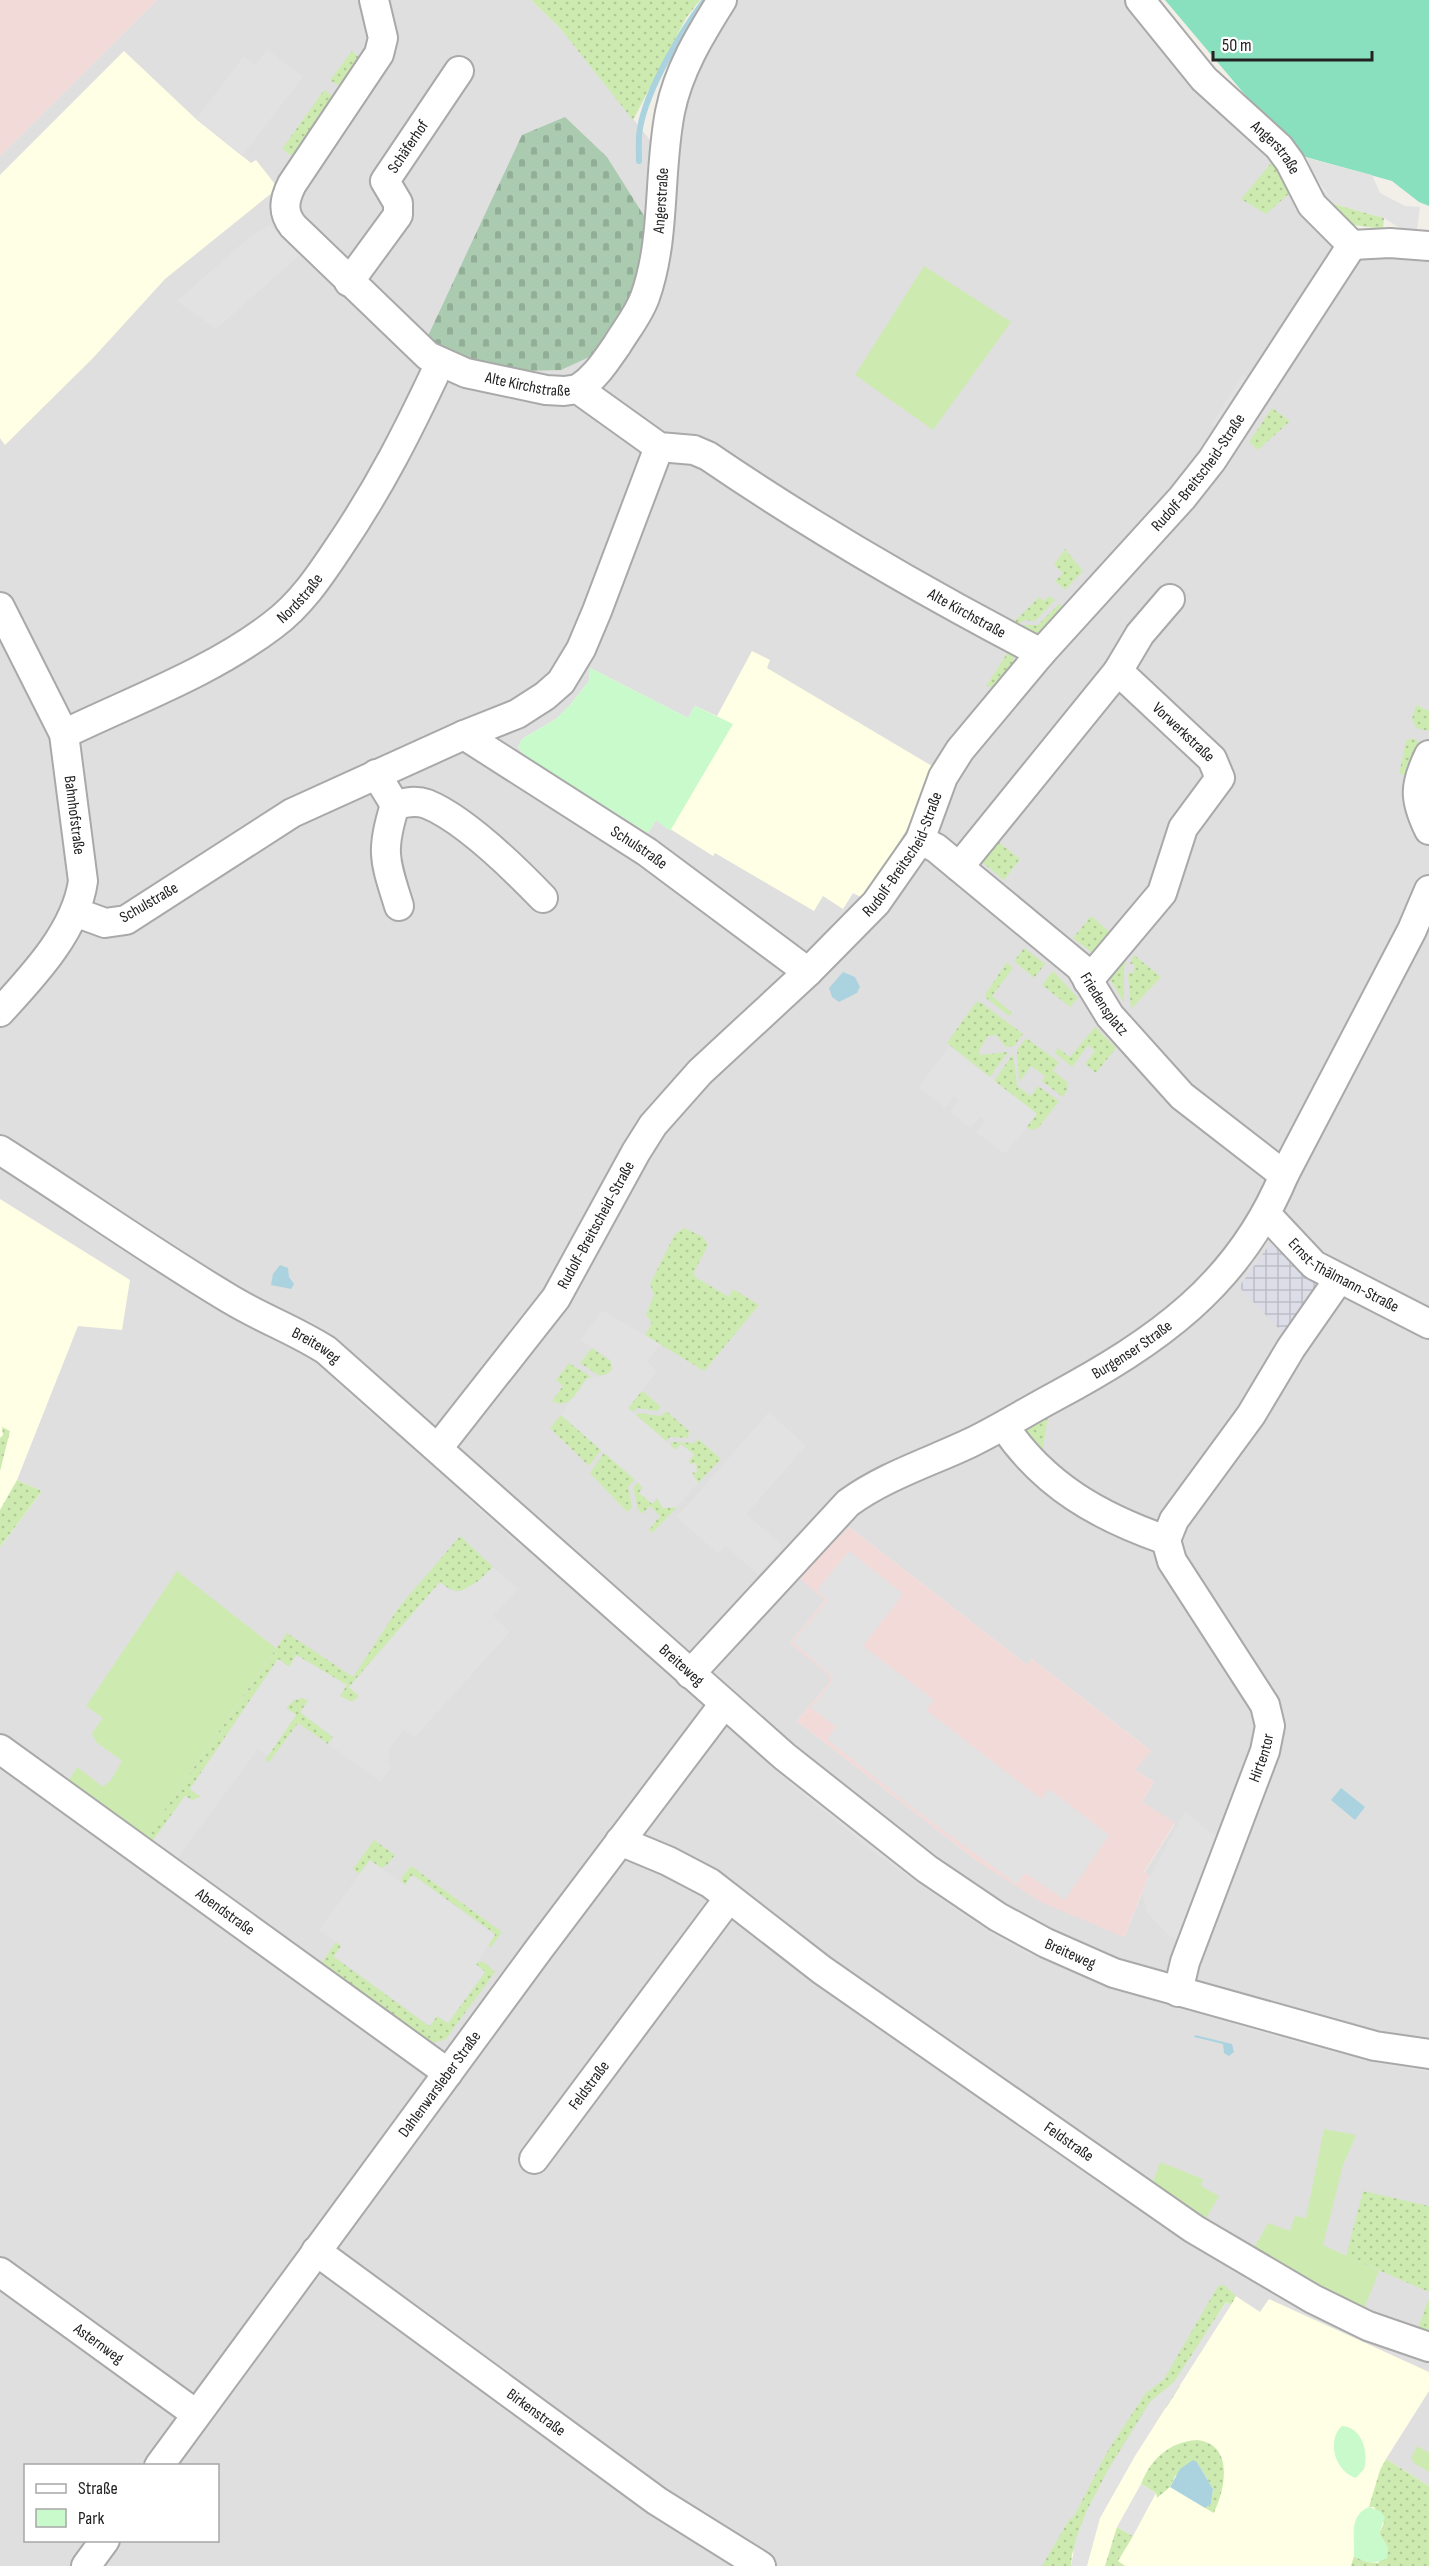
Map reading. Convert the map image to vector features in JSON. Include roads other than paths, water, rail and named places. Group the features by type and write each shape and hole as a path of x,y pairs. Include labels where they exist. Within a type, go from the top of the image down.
{"street":[{"name":"Alte Kirchstraße","path":"374,0 383,38 378,54 292,184 284,205 286,216 293,226 349,282 422,351 440,363 466,373 546,390 564,392 578,389 659,447 694,450 708,456 831,538 1041,653"},
{"name":"Angerstraße","path":"578,389 592,380 602,367 644,299 658,248 660,194 670,111 683,70 722,0"},
{"name":"Angerstraße","path":"1140,0 1204,79 1279,147 1290,162 1312,205 1352,245"},
{"name":"Schäferhof","path":"349,282 398,215 398,202 385,181 459,71"},
{"path":"1352,245 1390,243 1429,246"},
{"name":"Rudolf-Breitscheid-Straße","path":"438,1448 556,1298 653,1125 700,1072 808,972 876,903 920,840 943,777 960,750 1041,653 1182,498 1212,460 1352,245"},
{"name":"Nordstraße","path":"64,734 202,669 254,639 288,613 322,572 367,507 400,449 440,363"},
{"name":"Schulstraße","path":"75,912 105,923 126,920 292,813 464,735 517,714 545,696 561,682 585,639 659,447"},
{"path":"958,867 1118,671 1140,634 1170,599"},
{"name":"Bahnhofstraße","path":"0,607 64,734 83,871 81,895 75,912 56,942 0,1012"},
{"name":"Vorwerkstraße","path":"1088,981 1162,893 1183,828 1220,778 1212,759 1118,671"},
{"name":"Schulstraße","path":"464,735 647,852 808,972"},
{"path":"1429,755 1420,774 1417,790 1422,815 1429,830"},
{"path":"376,774 395,805 387,829 384,854 399,906"},
{"path":"395,805 411,801 427,804 469,831 513,868 543,898"},
{"name":"Friedensplatz","path":"920,840 936,848 1080,968 1110,1016 1182,1096 1284,1175"},
{"name":"Burgenser Straße","path":"690,1674 848,1503 880,1482 1004,1426 1104,1370 1174,1322 1216,1284 1267,1215 1284,1175 1391,972 1429,890"},
{"name":"Breiteweg","path":"0,1150 230,1299 288,1327 326,1350 724,1704 856,1815 927,1869 998,1917 1073,1956 1113,1973 1375,2046 1429,2054"},
{"name":"Ernst-Thälmann-Straße","path":"1267,1215 1314,1265 1429,1324"},
{"path":"1004,1426 1033,1462 1089,1508 1166,1540 1179,1512 1251,1415 1291,1348 1339,1279"},
{"name":"Hirtentor","path":"1166,1540 1172,1561 1264,1706 1270,1725 1265,1751 1185,1962 1178,1992"},
{"name":"Dahlenwarsleber Straße","path":"160,2464 620,1841 724,1704"},
{"name":"Abendstraße","path":"0,1749 448,2073"},
{"name":"Feldstraße","path":"620,1841 690,1872 729,1898 831,1976 1194,2229 1321,2304 1368,2326 1429,2347"},
{"name":"Feldstraße","path":"534,2159 729,1898"},
{"name":"Birkenstraße","path":"316,2251 657,2501 761,2566"},
{"name":"Asternweg","path":"0,2272 196,2414"},
{"path":"86,2566 104,2542"}],"water":[{"path":"843,972 855,977 860,987 857,993 839,1002 832,997 829,988"},
{"path":"280,1265 288,1268 289,1277 294,1284 291,1289 271,1285 273,1274"},
{"path":"1341,1788 1365,1807 1355,1820 1331,1800"},
{"path":"1195,2035 1232,2044 1234,2052 1229,2056 1224,2053 1223,2044 1194,2037"},
{"path":"1193,2460 1197,2462 1213,2489 1211,2504 1205,2508 1170,2487 1180,2469"}],"waterway":[{"path":"639,161 640,128 650,96 676,44 705,0"}]}
